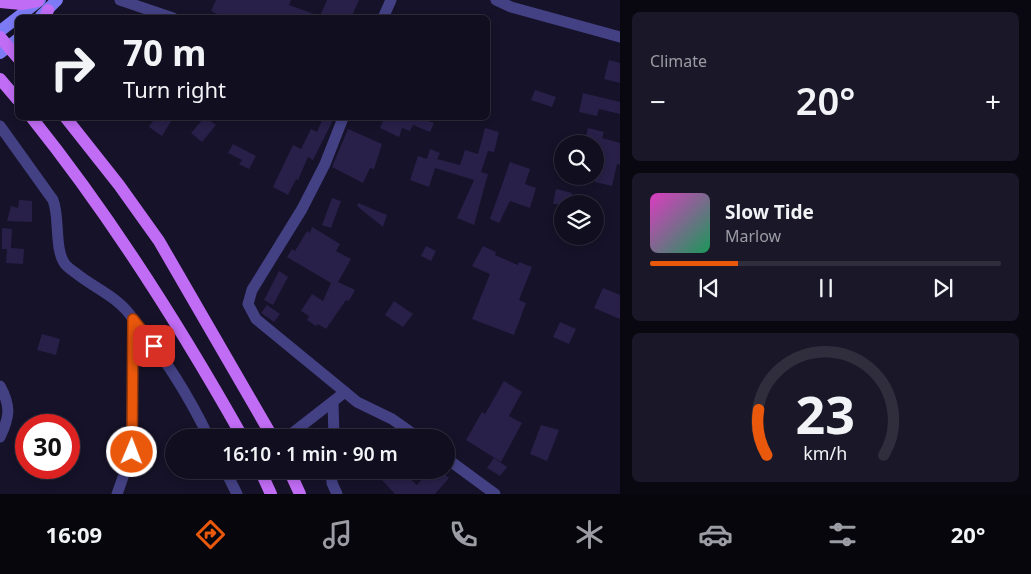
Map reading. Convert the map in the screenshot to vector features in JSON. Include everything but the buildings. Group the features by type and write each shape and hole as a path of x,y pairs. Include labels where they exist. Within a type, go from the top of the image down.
{"main road":[{"path":"0,2 21,4 39,0"},
{"path":"20,15 39,0"},
{"path":"44,15 57,0"},
{"path":"0,31 15,19"},
{"path":"0,37 9,46"},
{"path":"0,79 15,96"},
{"path":"34,120 74,173 149,280 238,429"},
{"path":"68,120 119,185 159,241 208,322 268,429"},
{"path":"264,479 271,494"},
{"path":"293,479 300,494"}],"street":[{"path":"120,0 164,15"},
{"path":"384,15 391,0"},
{"path":"496,0 512,7 620,37"},
{"path":"341,120 325,164 302,209 252,290 248,304 256,319 345,392 358,402 392,418 407,429"},
{"path":"0,126 53,200 57,209 60,249 64,263 89,284 127,309 146,334 195,410 204,429"},
{"path":"117,494 132,452 133,319"},
{"path":"0,386 7,399 8,412 6,425 0,437"},
{"path":"298,429 345,392"},
{"path":"333,402 334,429"},
{"path":"455,465 495,494"},
{"path":"230,479 237,494"},
{"path":"332,479 337,494"}],"route":[{"path":"132,452 133,319 154,346"}]}
